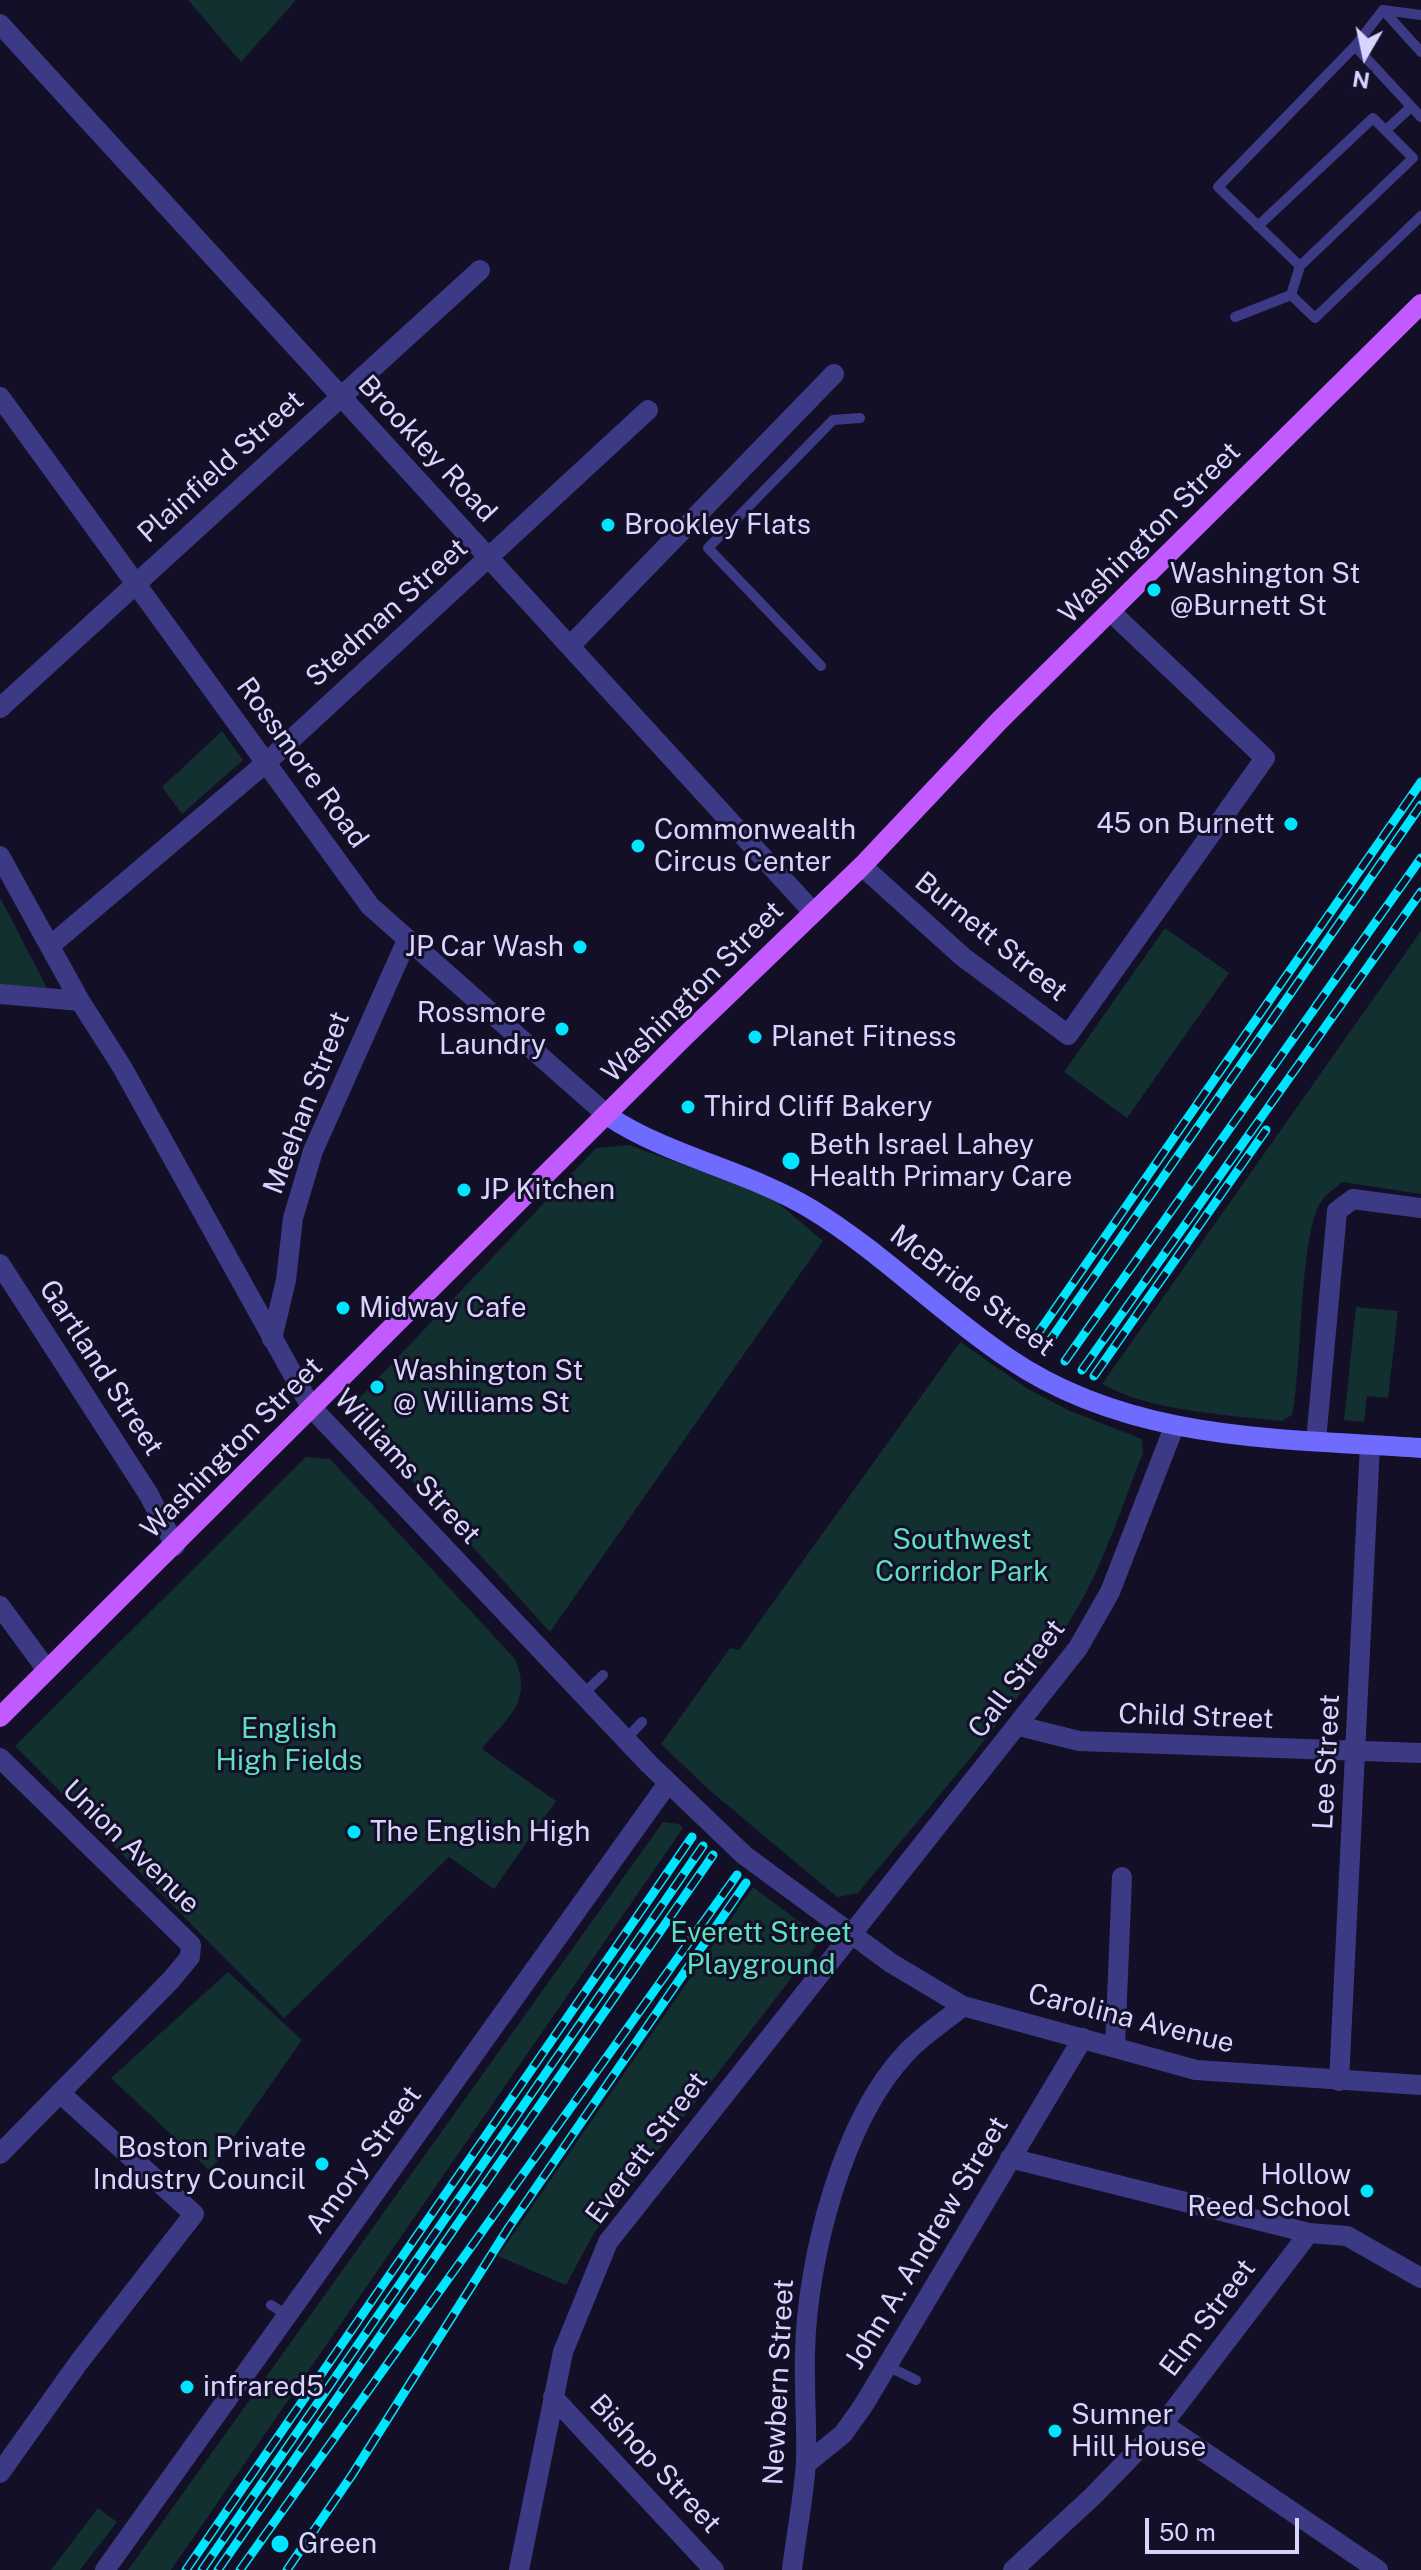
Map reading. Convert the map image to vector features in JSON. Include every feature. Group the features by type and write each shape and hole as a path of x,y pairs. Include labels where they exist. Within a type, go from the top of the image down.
{"main road":[{"name":"Washington Street","path":"0,1717 862,866 999,721 1421,304"}],"street":[{"name":"Brookley Road","path":"0,24 813,912"},
{"name":"Plainfield Street","path":"0,708 480,270"},
{"path":"571,645 834,374"},
{"name":"Rossmore Road","path":"0,397 268,761 370,906 490,1008 549,1066 608,1116"},
{"name":"Stedman Street","path":"50,946 268,761 648,410"},
{"name":"Burnett Street","path":"862,866 963,957 1068,1035 1265,758 1111,612"},
{"name":"Williams Street","path":"0,856 80,1001 122,1067 311,1407 668,1783 770,1876 851,1932"},
{"name":"Meehan Street","path":"272,1339 286,1280 293,1218 313,1151 407,940"},
{"path":"0,994 80,1001"},
{"name":"McBride Street","path":"608,1116 631,1131 784,1193 828,1219 989,1344 1043,1379 1105,1408 1174,1427 1421,1448"},
{"path":"1316,1441 1337,1211 1353,1199 1421,1208"},
{"name":"Gartland Street","path":"0,1264 149,1495 175,1546"},
{"name":"Call Street","path":"851,1932 1019,1726 1100,1613 1174,1427"},
{"name":"Lee Street","path":"1339,2081 1370,1445"},
{"path":"0,1606 47,1670"},
{"name":"Child Street","path":"1019,1726 1079,1741 1421,1753"},
{"name":"Union Avenue","path":"0,1758 191,1945 190,1957 171,1980 0,2154"},
{"name":"Amory Street","path":"105,2570 279,2310 668,1783"},
{"path":"1115,2047 1122,1877"},
{"name":"Carolina Avenue","path":"851,1932 922,1985 963,2006 1115,2047 1223,2074 1421,2085"},
{"name":"Everett Street","path":"519,2570 563,2352 608,2242 851,1932"},
{"name":"Newbern Street","path":"792,2570 806,2464 805,2351 811,2278 825,2220 856,2133 880,2087 907,2051 963,2006"},
{"name":"John A. Andrew Street","path":"806,2464 843,2434 1083,2038"},
{"path":"0,2473 79,2362 194,2214 60,2093"},
{"path":"1010,2158 1309,2233 1347,2236 1421,2278"},
{"name":"Elm Street","path":"1013,2570 1093,2496 1163,2424 1309,2233"},
{"name":"Bishop Street","path":"553,2397 714,2570"},
{"path":"1163,2424 1378,2570"}],"lane":[{"path":"1383,10 1421,15"},
{"path":"1300,266 1218,187 1355,46 1383,10"},
{"path":"1383,10 1421,52"},
{"path":"1355,46 1421,117"},
{"path":"1386,130 1411,107"},
{"path":"1258,226 1373,118 1417,162 1300,266 1291,295"},
{"path":"1291,295 1315,318 1421,216"},
{"path":"1235,317 1291,295"},
{"path":"821,666 708,548 833,420 860,418"},
{"path":"583,1694 603,1675"},
{"path":"626,1739 642,1722"},
{"path":"887,2366 916,2380"}],"green space":[{"path":"188,0 296,0 241,62"},
{"path":"222,731 243,760 182,814 162,787"},
{"path":"1,899 47,988 0,987"},
{"path":"1165,928 1229,973 1127,1118 1064,1072"},
{"path":"1421,931 1421,1194 1342,1182 1323,1199 1309,1239 1292,1415 1282,1421 1184,1410 1140,1400 1102,1384"},
{"path":"629,1145 770,1196 823,1241 550,1632 348,1410 596,1148"},
{"path":"1356,1307 1398,1311 1388,1398 1367,1396 1364,1422 1344,1420"},
{"name":"Southwest Corridor Park","path":"960,1342 1028,1389 1068,1410 1142,1439 1143,1453 1096,1572 1077,1609 1029,1682 858,1893 837,1897 707,1788 661,1744 730,1648 739,1650"},
{"name":"English High Fields","path":"306,1457 330,1459 515,1659 520,1674 519,1698 509,1718 482,1749 556,1801 494,1889 449,1857 284,2018 15,1746"},
{"path":"663,1822 679,1824 683,1828 171,2570 128,2570"},
{"name":"Everett Street Playground","path":"753,1887 816,1934 817,1945 594,2233 566,2285 498,2256"},
{"path":"228,1972 302,2040 210,2171 111,2078"},
{"path":"98,2508 117,2522 80,2570 51,2570"}],"railway":[{"path":"1032,1342 1421,782"},
{"path":"1044,1349 1421,805"},
{"path":"1065,1361 1421,858"},
{"path":"1082,1370 1421,892"},
{"path":"1094,1376 1266,1130"},
{"path":"186,2570 692,1837"},
{"path":"202,2570 703,1846"},
{"path":"218,2570 713,1855"},
{"path":"240,2570 737,1875"},
{"path":"287,2570 352,2475 509,2227 746,1883"}],"place":[{"name":"Brookley Flats","path":"608,525"},
{"name":"Washington St @Burnett St","path":"1154,590"},
{"name":"45 on Burnett","path":"1291,824"},
{"name":"Commonwealth Circus Center","path":"638,846"},
{"name":"JP Car Wash","path":"580,947"},
{"name":"Rossmore Laundry","path":"562,1029"},
{"name":"Planet Fitness","path":"755,1037"},
{"name":"Third Cliff Bakery","path":"688,1107"},
{"name":"Beth Israel Lahey Health Primary Care","path":"791,1161"},
{"name":"JP Kitchen","path":"464,1190"},
{"name":"Midway Cafe","path":"343,1308"},
{"name":"Washington St @ Williams St","path":"377,1387"},
{"name":"The English High","path":"354,1832"},
{"name":"Boston Private Industry Council","path":"322,2164"},
{"name":"Hollow Reed School","path":"1367,2191"},
{"name":"infrared5","path":"187,2387"},
{"name":"Sumner Hill House","path":"1055,2431"},
{"name":"Green","path":"280,2544"}]}
